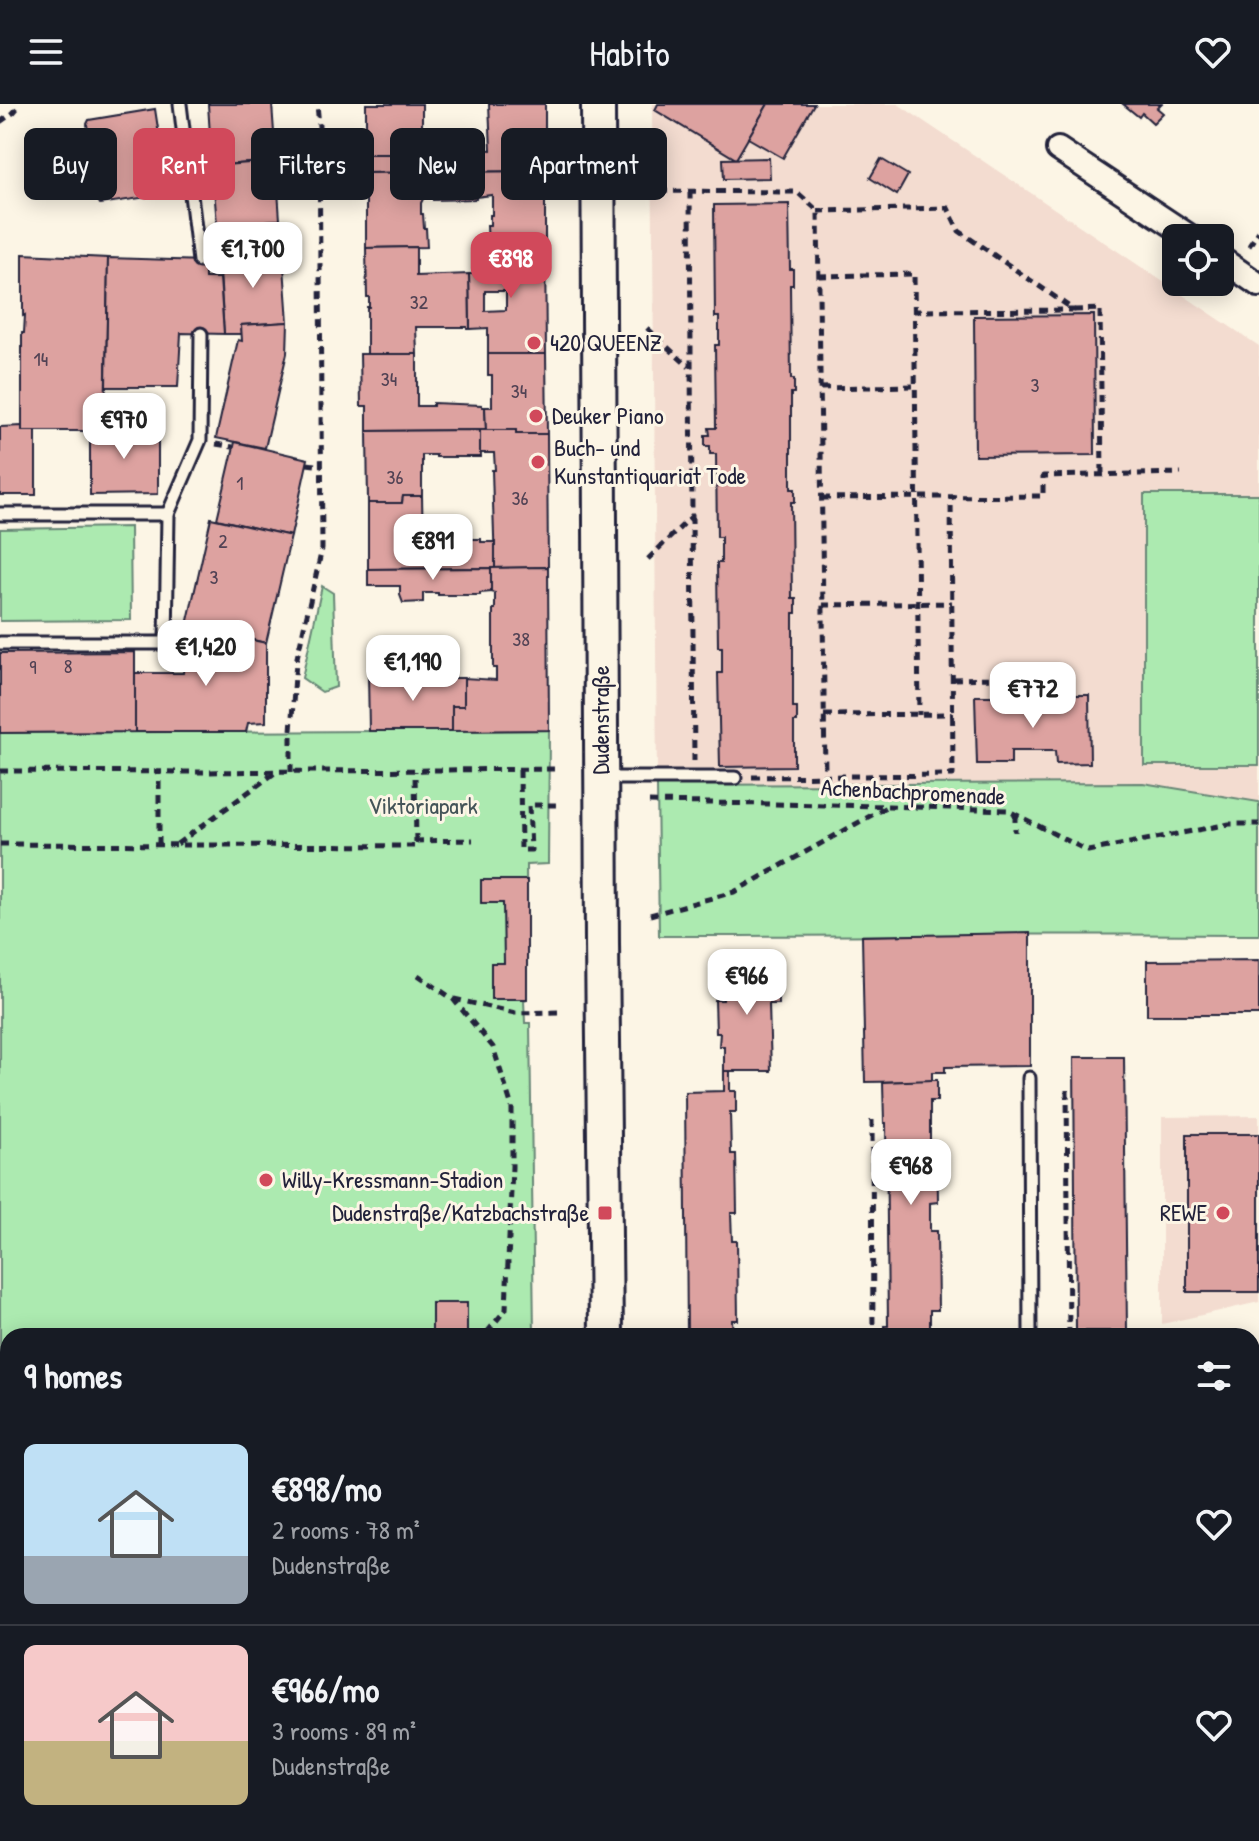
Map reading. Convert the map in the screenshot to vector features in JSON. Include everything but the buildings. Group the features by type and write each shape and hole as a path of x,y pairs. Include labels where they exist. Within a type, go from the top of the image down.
{"main road":[{"name":"Dudenstraße","path":"598,104 606,1328"}],"street":[{"path":"1058,149 1171,224"},
{"path":"1234,268 1259,285"}],"lane":[{"path":"180,104 199,261"},
{"path":"0,643 166,643 168,514 200,440 201,334"},
{"path":"0,514 168,514"},
{"path":"601,778 735,778"},
{"path":"1029,1078 1030,1328"}],"path":[{"path":"0,122 21,104"},
{"path":"291,772 296,662 322,549 317,104"},
{"path":"667,191 797,192 818,211 948,208 959,231 1074,310"},
{"path":"690,192 694,778"},
{"path":"818,211 825,775"},
{"path":"1249,246 1259,231"},
{"path":"819,276 914,274 919,715"},
{"path":"914,311 1101,308 1102,475"},
{"path":"647,328 690,368"},
{"path":"821,388 915,386"},
{"path":"307,464 322,466"},
{"path":"822,498 1043,496 1043,476 1181,473"},
{"path":"735,778 953,775 951,496"},
{"path":"648,559 692,516"},
{"path":"823,605 952,603"},
{"path":"953,679 1036,677 1037,705"},
{"path":"824,715 953,714"},
{"path":"0,771 557,769"},
{"path":"520,770 521,850 531,850 529,805 557,805"},
{"path":"0,844 416,846 415,771"},
{"path":"159,772 159,845"},
{"path":"176,845 276,772"},
{"name":"Achenbachpromenade","path":"649,802 1007,810 1088,851 1229,824 1259,824"},
{"path":"650,915 734,892 889,806"},
{"path":"1015,814 1015,832"},
{"path":"415,841 473,840"},
{"path":"418,975 453,999 493,1047 512,1107 506,1309 491,1328"},
{"path":"453,999 515,1013 558,1012"},
{"path":"1067,1090 1069,1328"},
{"path":"872,1120 873,1328"}],"shaded area":[{"path":"652,104 898,104 1162,281 1162,296 1184,296 1259,346 1259,802 1143,783 657,785 653,200 667,200 667,128 652,128"},
{"path":"1259,1116 1259,1302 1162,1324 1162,1117"}],"green space":[{"path":"1144,494 1259,494 1259,765 1144,765"},
{"path":"130,527 131,620 0,621 0,529"},
{"path":"322,586 333,593 336,687 322,692 302,678"},
{"name":"Willy-Kressmann-Stadion","path":"549,730 548,864 526,865 527,999 524,1000 525,1023 530,1023 534,1328 0,1328 0,733"},
{"path":"1143,783 1259,802 1259,935 659,936 657,785"}],"place":[{"name":"420 QUEENZ","path":"534,343"},
{"name":"Deuker Piano","path":"536,416"},
{"name":"Buch- und Kunstantiquariat Tode","path":"538,462"},
{"name":"Willy-Kressmann-Stadion","path":"266,1180"},
{"name":"Dudenstraße/Katzbachstraße","path":"605,1213"},
{"name":"REWE","path":"1223,1213"}],"park label":[{"name":"Viktoriapark","path":"423,806"}]}
